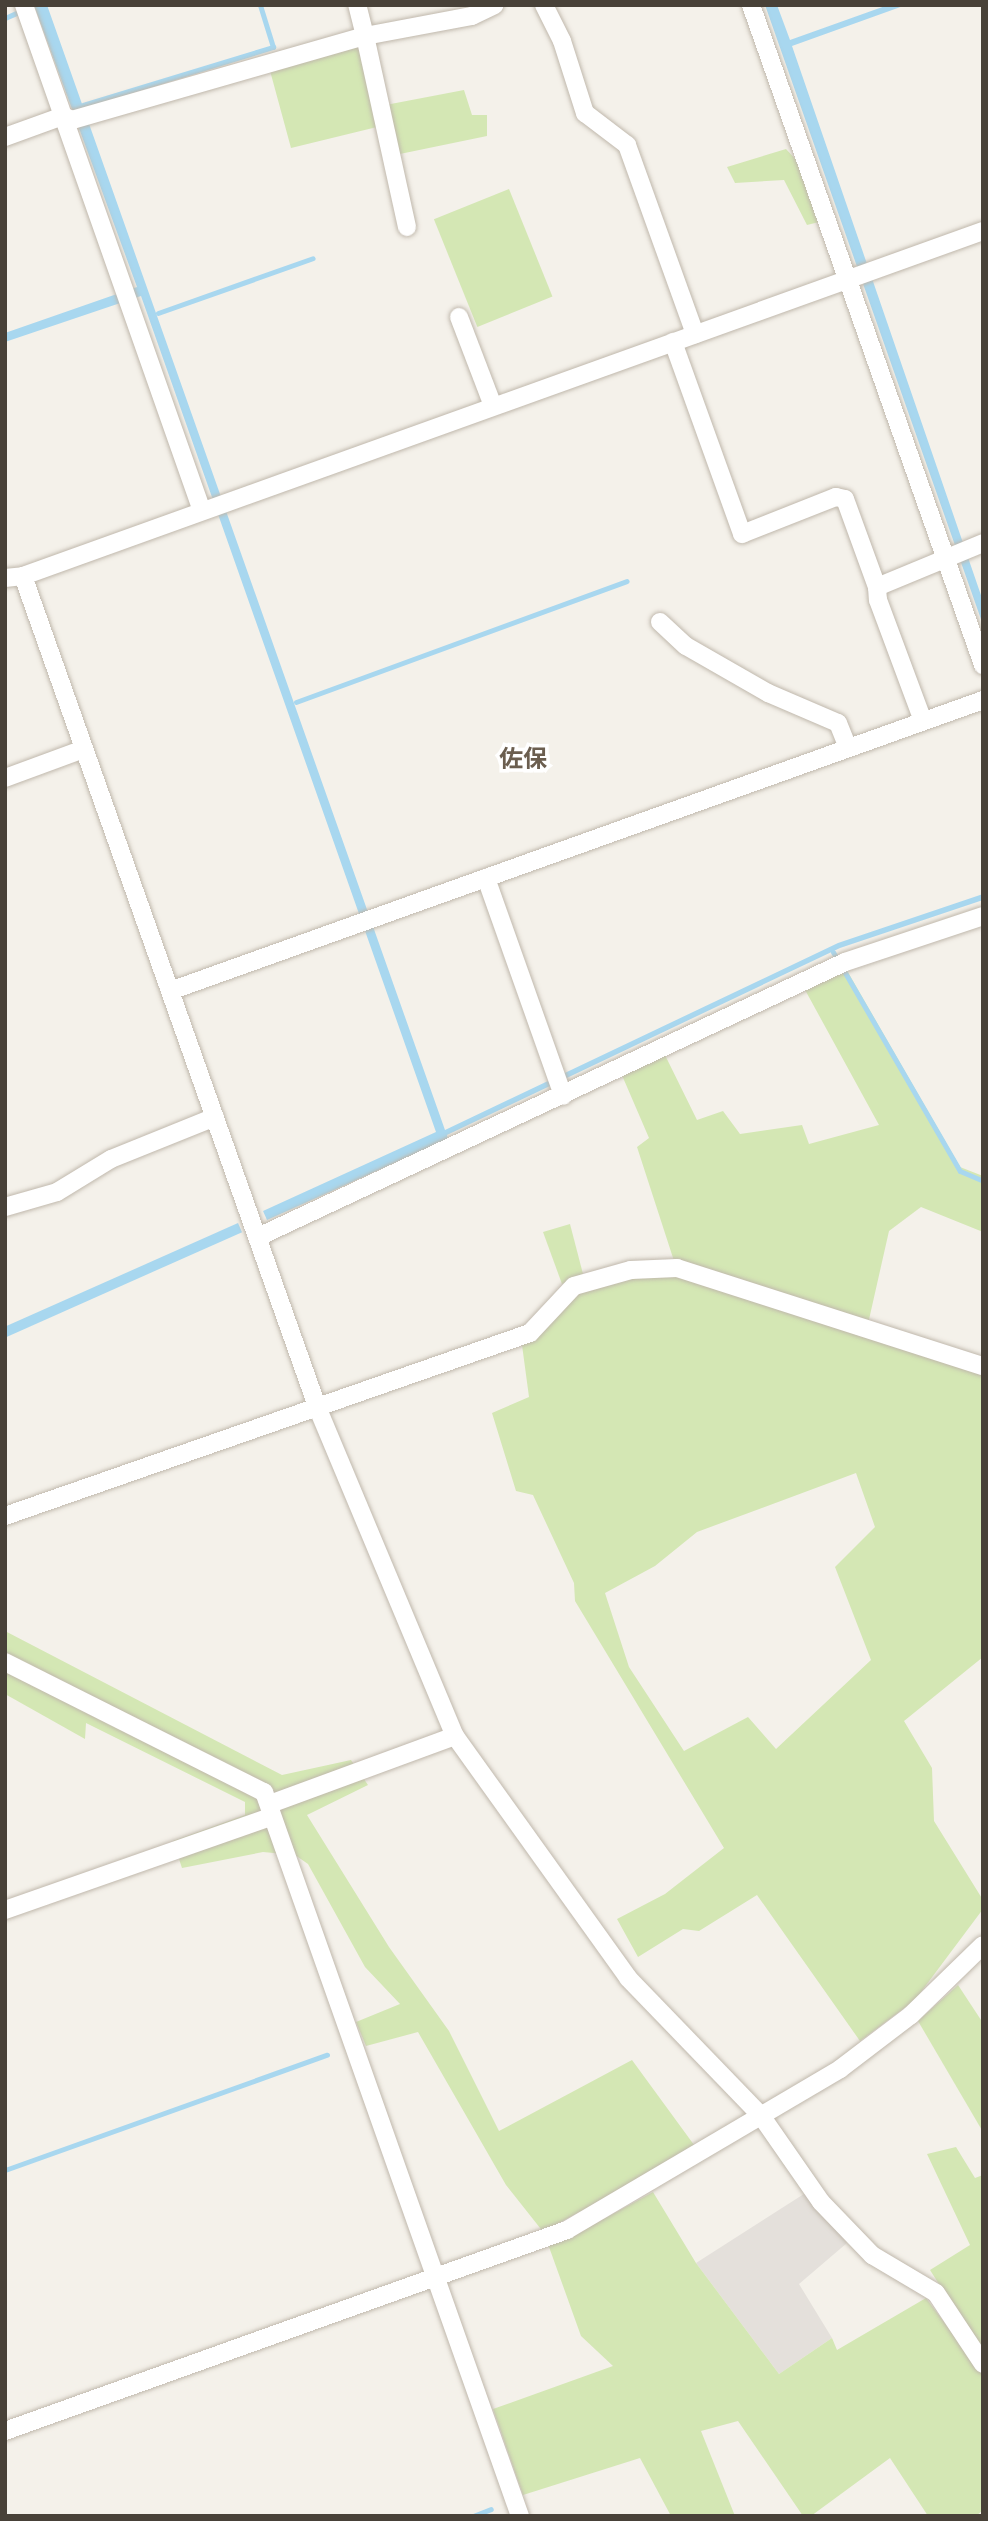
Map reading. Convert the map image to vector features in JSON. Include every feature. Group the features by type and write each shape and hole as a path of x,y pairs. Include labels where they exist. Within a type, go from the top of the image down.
{"street":[{"path":"24,5 67,118 126,296 207,509"},
{"path":"356,5 407,227"},
{"path":"544,5 562,41 585,113 627,145 695,334"},
{"path":"751,5 983,665"},
{"path":"5,136 365,36 472,16 492,6"},
{"path":"983,231 14,577 84,749 318,1409 455,1736 628,1978 762,2118 821,2202 872,2255 936,2293 983,2364"},
{"path":"460,317 493,406"},
{"path":"673,342 742,534 836,497 845,499 877,587 878,600 923,721"},
{"path":"877,587 977,546"},
{"path":"660,622 687,646 768,694 838,723 848,748"},
{"path":"170,991 983,700"},
{"path":"5,778 84,749"},
{"path":"485,878 563,1096"},
{"path":"258,1237 841,964 983,916"},
{"path":"5,1207 57,1192 111,1159 215,1117"},
{"path":"5,1516 530,1334 574,1286 631,1270 677,1268 983,1366"},
{"path":"5,1662 264,1792 520,2516"},
{"path":"5,1910 271,1811 455,1736"},
{"path":"5,2431 567,2230 762,2118 840,2069 911,2015 983,1945"}],"shaded area":[{"path":"807,2192 847,2243 799,2284 832,2338 779,2374 696,2263"}],"green space":[{"path":"362,41 375,107 464,90 472,115 487,115 487,136 395,155 377,127 291,148 269,67"},
{"path":"786,149 800,164 823,221 807,225 784,180 735,183 727,167"},
{"path":"509,189 552,297 477,327 434,219"},
{"path":"845,967 960,1167 983,1176 983,1232 921,1207 889,1231 868,1324 675,1264 637,1147 649,1138 621,1073 664,1053 697,1120 723,1111 740,1134 802,1125 809,1144 879,1125 804,988"},
{"path":"570,1224 583,1274 562,1284 543,1232"},
{"path":"673,1273 983,1374 983,1657 904,1721 932,1768 934,1821 983,1900 983,1909 915,2000 860,2041 757,1895 699,1931 683,1929 638,1957 617,1919 665,1894 724,1848 575,1601 574,1583 533,1495 516,1491 492,1413 529,1397 522,1345 577,1292 631,1274","holes":["856,1473 875,1527 835,1567 871,1660 776,1749 748,1717 684,1751 629,1667 605,1593 655,1566 697,1532"]},
{"path":"5,1631 282,1775 351,1760 368,1785 307,1815 389,1947 449,2031 499,2131 632,2060 697,2149 555,2225 567,2239 653,2192 696,2263 779,2374 832,2338 837,2350 926,2298 958,2341 970,2333 930,2270 970,2245 927,2154 956,2147 975,2178 983,2175 983,2510 976,2516 928,2516 890,2458 811,2516 803,2516 738,2421 701,2431 735,2516 671,2516 640,2458 523,2495 493,2409 613,2366 581,2336 544,2233 506,2185 418,2032 366,2046 356,2022 400,2004 365,1967 308,1864 295,1855 263,1852 182,1868 173,1841 245,1815 245,1802 86,1723 85,1739 5,1694"},
{"path":"958,1985 983,2023 983,2132 918,2021"}],"water":[{"path":"34,5 47,5 445,1130 838,943 983,894 983,900 840,948 447,1135 448,1139 267,1220 263,1211 436,1132 141,296 5,342 5,333 137,287"},
{"path":"765,5 777,5 790,40 888,5 906,5 792,46 983,601 983,625"},
{"path":"238,1223 242,1232 5,1337 5,1327"}],"waterway":[{"path":"83,105 273,47 260,5"},
{"path":"5,18 16,13"},
{"path":"158,313 313,258"},
{"path":"296,702 627,581"},
{"path":"833,952 960,1171 983,1181"},
{"path":"5,2170 327,2055"},
{"path":"473,2516 491,2509"}],"district":[{"name":"佐保","path":"523,759"}]}
